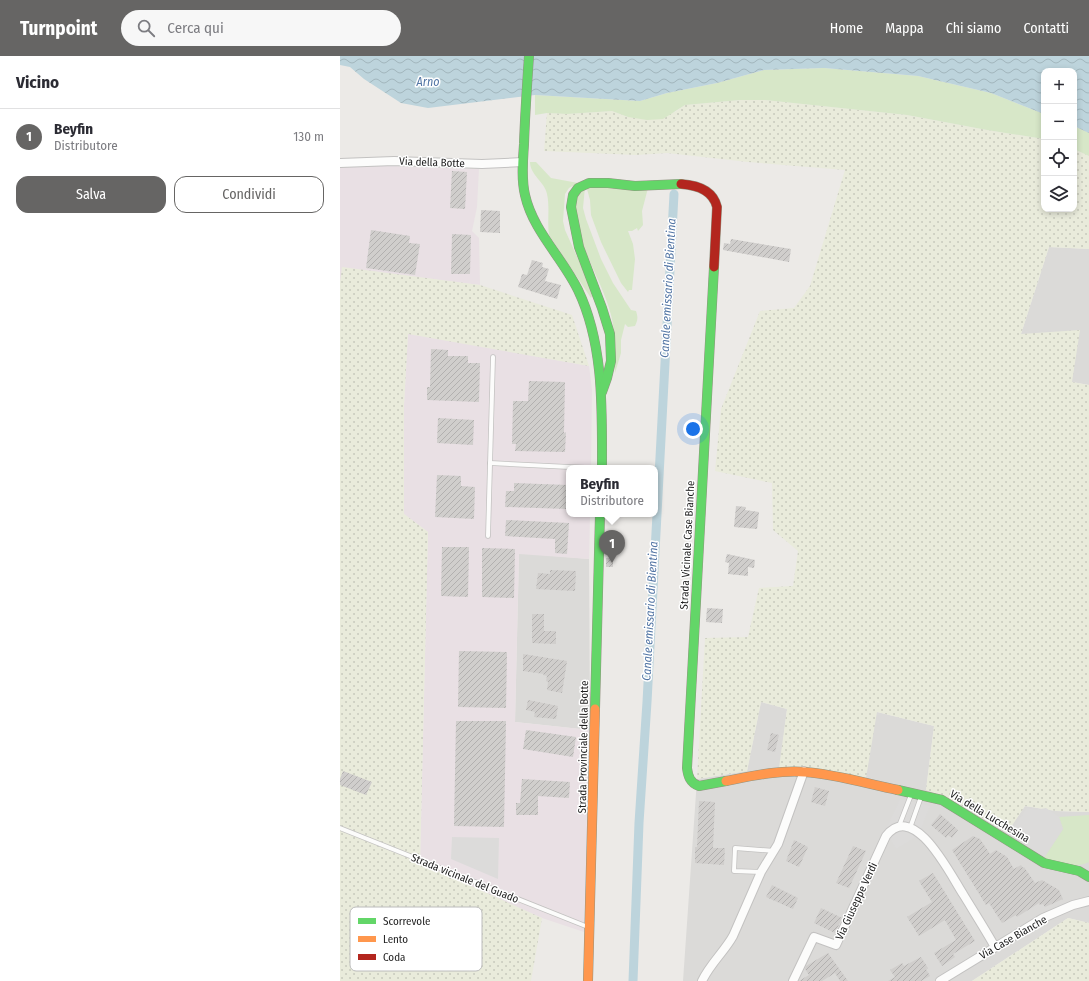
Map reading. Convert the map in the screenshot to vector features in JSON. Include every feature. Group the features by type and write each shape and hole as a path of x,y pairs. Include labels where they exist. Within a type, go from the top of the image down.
{"street":[{"path":"529,56 523,162 524,190 532,215 575,283 586,308 602,392 602,465"},
{"name":"Via della Botte","path":"340,163 394,161 482,164 523,162"},
{"name":"Strada Vicinale Case Bianche","path":"602,392 610,364 610,339 605,314 580,250 571,208 574,192 581,186 592,183 634,186 679,184 694,186 712,196 717,207 688,773 692,783 699,786 766,775 804,771"},
{"name":"Strada Provinciale della Botte","path":"588,981 600,517"},
{"path":"702,981 714,962 734,936 761,872 782,836 804,771"},
{"name":"Via della Lucchesina","path":"804,771 818,772 942,800 955,806 1044,863 1056,867 1077,869 1089,877"},
{"path":"899,826 910,828 922,836 935,849 995,947"},
{"name":"Via Giuseppe Verdi","path":"793,981 814,937 836,945 886,836 890,831 899,826"},
{"name":"Via Case Bianche","path":"940,981 1043,918 1073,905 1089,901"}],"lane":[{"path":"488,536 493,357"},
{"path":"490,463 566,467"},
{"path":"899,826 912,793"},
{"path":"910,828 922,795"},
{"name":"Strada vicinale del Guado","path":"340,828 590,928"},
{"path":"761,872 734,871 735,848 775,850"}],"shaded area":[{"path":"357,166 479,169 477,207 472,231 479,238 480,285 343,268 340,283 340,168"},
{"path":"1049,247 1089,249 1089,385 1072,382 1021,334"},
{"path":"408,333 589,366 592,390 591,465 566,465 566,517 590,517 589,559 519,554 515,722 590,730 584,932 542,918 420,864 428,532 404,514 404,405"},
{"path":"519,553 589,559 590,730 515,722"},
{"path":"761,702 787,709 780,768 877,712 934,726 926,790 959,804 1007,832 1025,806 1056,811 1089,812 1089,923 1068,918 972,981 683,981 697,779 747,771"},
{"path":"900,799 930,806 921,829 914,838 896,849 890,839 883,835"},
{"path":"1027,808 1036,810 1046,808 1059,817 1063,829 1044,858 1009,834"},
{"path":"452,837 499,838 498,879 451,859"}],"green space":[{"path":"824,68 918,76 991,93 1041,113 1041,139 907,115 765,100 740,100 685,105 663,119 647,120 628,117 612,111 567,114 547,113 535,115 535,95 640,101 667,93 717,83 764,70"},
{"path":"740,100 765,100 907,115 1041,139 1041,212 1077,212 1077,150 1089,156 1089,249 1049,247 1021,334 1080,330 1072,382 1089,385 1089,812 1056,811 1025,806 1007,833 959,804 926,790 934,726 877,712 866,778 779,768 787,709 761,702 747,771 697,779 705,638 748,637 759,588 793,586 798,551 773,530 772,483 715,471 721,409 760,311 794,308 810,286 845,170 748,162 667,153 636,155 544,151 547,113 567,114 612,111 628,117 675,112 685,105"},
{"path":"1077,127 1089,133 1089,156 1077,150"},
{"path":"530,162 536,162 551,178 578,183 569,188 565,194 563,221 565,230 583,270 592,296 591,298 549,235 546,190 532,171"},
{"path":"585,187 583,208 601,259 613,283 631,310 636,311 637,315 635,326 628,327 625,324 621,340 621,353 615,373 613,322 606,300 587,255 578,225 576,209 577,193"},
{"path":"588,187 648,188 642,211 643,225 638,231 637,228 632,231 628,231 633,244 635,259 632,290 629,290 628,292 621,283 601,242 591,215 590,200 587,189"},
{"path":"342,267 480,285 572,315 589,366 408,334 404,405 404,514 428,532 420,863 542,918 531,981 340,981 340,283"},
{"path":"1089,815 1089,862 1072,865 1044,858 1063,829 1059,817"},
{"path":"1068,918 1089,923 1089,981 972,981"}],"water":[{"name":"Arno","path":"340,56 1089,56 1089,133 1077,127 1077,68 1041,68 1041,113 991,93 918,76 824,68 764,70 717,83 667,93 640,101 535,95 428,108 401,103 364,79 350,67 340,65"}],"building":[{"path":"452,171 467,172 465,209 450,208"},
{"path":"481,210 500,211 500,233 480,232"},
{"path":"371,230 410,236 409,243 420,244 415,275 366,268"},
{"path":"452,234 471,235 470,274 451,274"},
{"path":"731,239 791,249 789,262 723,250 724,243 730,244"},
{"path":"532,260 543,263 542,267 549,269 545,281 561,285 557,299 518,287 522,274 527,275"},
{"path":"431,349 448,350 448,356 468,356 468,363 480,363 479,402 427,400 427,387 430,387"},
{"path":"529,381 565,382 565,452 515,451 516,444 512,444 513,401 528,401"},
{"path":"438,418 474,420 473,445 437,443"},
{"path":"437,475 461,476 461,486 475,487 474,519 435,517"},
{"path":"514,483 566,485 566,509 505,507 506,491 514,491"},
{"path":"736,506 746,507 745,510 759,512 757,529 734,527"},
{"path":"506,520 569,523 567,554 555,553 555,539 505,536"},
{"path":"442,547 469,547 468,597 441,596"},
{"path":"482,548 515,549 514,598 482,597"},
{"path":"727,554 755,560 754,568 748,567 748,576 728,574 729,563 725,562"},
{"path":"606,558 613,558 613,567 606,567"},
{"path":"550,570 576,571 575,591 536,589 538,573 550,574"},
{"path":"707,608 723,609 722,623 706,622"},
{"path":"532,614 544,614 544,631 556,631 556,644 532,643"},
{"path":"459,651 507,652 506,708 458,707"},
{"path":"523,654 567,661 562,693 547,690 547,676 543,675 544,674 523,671"},
{"path":"528,700 558,706 556,719 534,717 535,712 526,710"},
{"path":"456,721 506,721 504,827 454,826"},
{"path":"526,730 576,737 573,757 523,749"},
{"path":"771,733 779,735 775,752 767,750"},
{"path":"343,771 372,782 366,795 340,785 340,779"},
{"path":"522,779 570,782 569,798 538,796 538,815 516,815 516,803 520,803"},
{"path":"815,787 829,791 825,806 811,802"},
{"path":"699,801 715,802 713,848 725,848 724,865 695,863"},
{"path":"940,814 958,830 952,838 948,835 946,838 931,825"},
{"path":"973,836 980,839 990,854 996,850 1007,857 1014,869 1021,865 1023,868 1024,867 1035,883 1042,880 1059,890 1063,899 1045,907 1043,904 1040,905 1039,903 1017,917 1016,915 1002,923 989,903 986,905 952,850"},
{"path":"794,840 808,847 799,867 786,861"},
{"path":"853,846 866,851 849,888 836,883"},
{"path":"933,873 975,941 953,954 955,957 942,966 934,953 956,940 945,920 919,936 907,917 932,902 919,881"},
{"path":"772,885 798,898 793,909 766,897"},
{"path":"821,908 842,918 835,933 814,923"},
{"path":"828,953 848,981 840,981 835,973 822,981 799,981 809,975 805,969 806,966"},
{"path":"921,957 928,968 926,969 930,976 921,981 888,981 895,977 890,970 902,963 904,966"}],"waterway":[{"name":"Canale emissario di Bientina","path":"658,495 674,194"},
{"name":"Canale emissario di Bientina","path":"633,981 639,823 657,517"}],"traffic: fast":[{"path":"529,56 523,163 525,195 534,220 578,290 593,332 600,377 602,465"},
{"path":"602,392 611,361 610,334 579,247 571,207 573,195 578,188 589,183 608,183 635,186 681,184"},
{"path":"714,267 687,768 690,779 693,783 699,786 726,781"},
{"path":"595,709 600,517"},
{"path":"898,790 942,800 1044,863 1079,871 1089,877"}],"traffic: slow":[{"path":"588,981 595,709"},
{"path":"726,781 755,775 805,772 840,777 898,790"}],"traffic: jam":[{"path":"681,184 698,187 712,196 715,201 717,207 714,267"}],"place":[{"name":"Beyfin","path":"612,563"}]}
